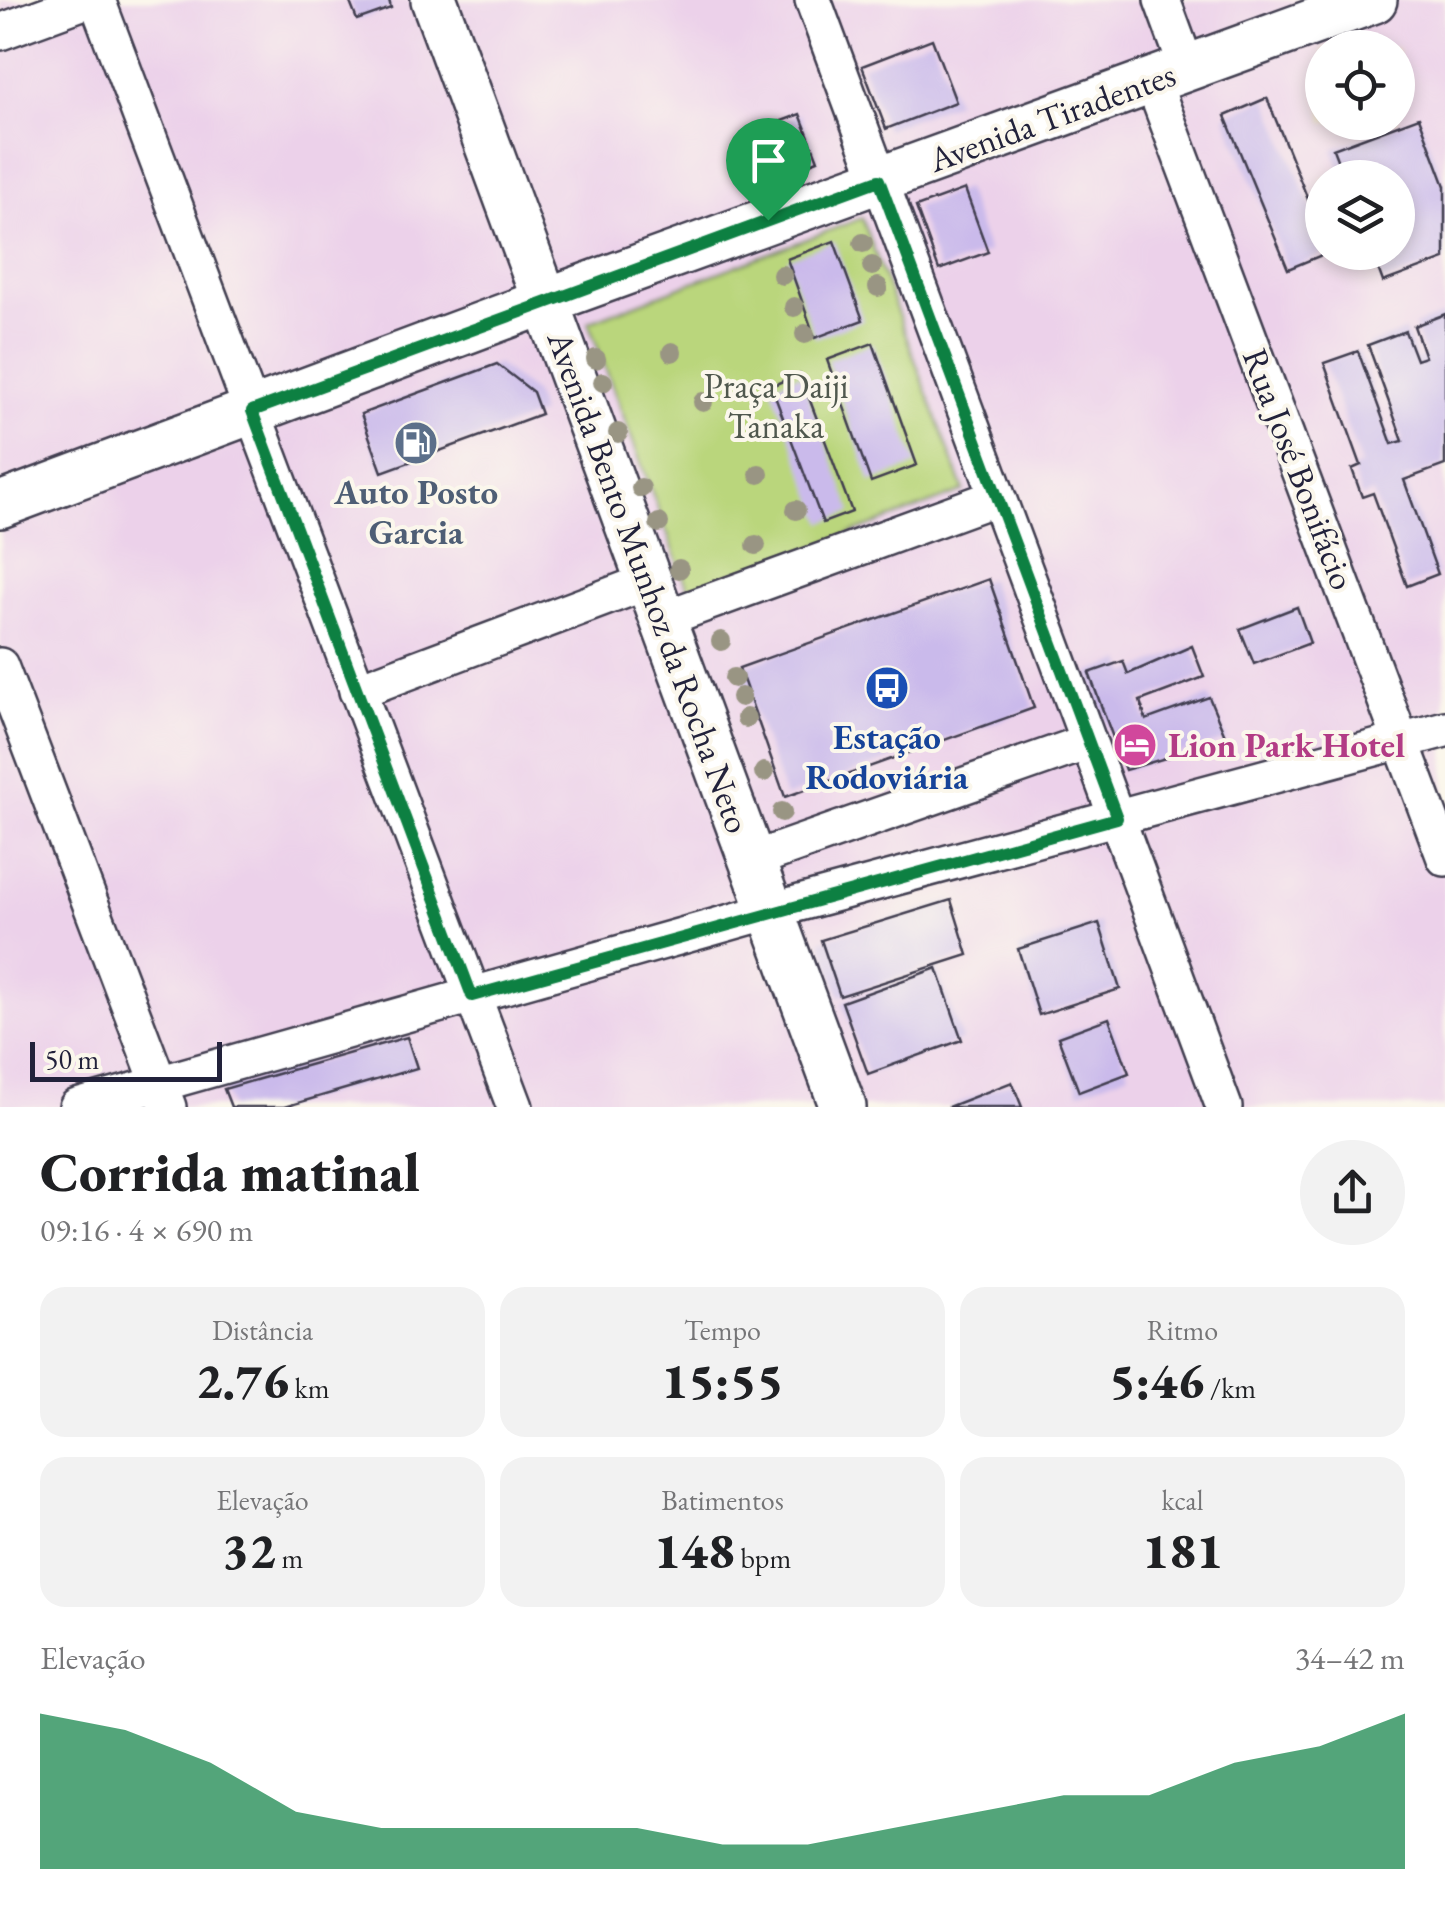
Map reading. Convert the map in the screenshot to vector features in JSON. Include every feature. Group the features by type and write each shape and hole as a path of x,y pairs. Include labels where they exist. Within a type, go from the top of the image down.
{"main road":[{"name":"Avenida Bento Munhoz da Rocha Neto","path":"434,0 843,1107"},
{"name":"Avenida Tiradentes","path":"0,505 546,301 1374,0"}],"street":[{"path":"0,32 87,0"},
{"path":"97,0 515,1107"},
{"path":"812,0 1224,1107"},
{"name":"Rua José Bonifácio","path":"1162,0 1170,74 1445,858"},
{"path":"357,691 998,497"},
{"path":"0,666 163,1095"},
{"path":"76,1107 163,1095 472,996 770,911 1445,729"},
{"path":"752,860 1088,742"}],"shaded area":[{"path":"0,0 1445,0 1445,1107 0,1107"}],"green space":[{"name":"Praça Daiji Tanaka","path":"862,218 964,491 690,594 588,322"}],"building":[{"path":"349,0 389,0 391,8 357,20"},
{"path":"932,39 956,102 886,129 862,66"},
{"path":"1267,98 1305,192 1305,262 1288,269 1225,116"},
{"path":"800,114 818,160 768,179 750,133"},
{"path":"1419,117 1445,186 1445,259 1383,282 1379,270 1415,270 1415,160 1337,160 1333,149 1357,140 1415,140 1415,118"},
{"path":"965,189 988,252 939,270 916,207"},
{"path":"834,241 863,320 815,338 787,259"},
{"path":"1445,314 1445,465 1404,480 1438,574 1407,586 1373,493 1362,497 1352,469 1361,465 1324,363 1358,351 1392,444 1403,441 1368,345 1405,331 1416,360 1425,357 1414,326"},
{"path":"873,343 917,465 871,482 827,360"},
{"name":"Auto Posto Garcia","path":"497,364 533,392 541,414 382,472 361,414"},
{"path":"800,374 852,512 823,523 771,386"},
{"name":"Estação Rodoviária","path":"989,579 1034,708 785,797 739,668"},
{"path":"1297,607 1310,643 1254,664 1240,629"},
{"path":"1192,646 1204,677 1140,701 1146,720 1209,697 1227,740 1125,770 1089,673 1123,661 1128,674"},
{"path":"951,900 968,955 840,996 821,940"},
{"path":"1099,923 1120,989 1039,1015 1018,949"},
{"path":"937,968 962,1040 868,1074 842,1002"},
{"path":"1109,1018 1129,1073 1079,1092 1058,1037"},
{"path":"407,1037 417,1068 284,1107 231,1107 224,1089"},
{"path":"1012,1082 1022,1107 948,1107"}],"place":[{"name":"Auto Posto Garcia","path":"416,443"},
{"name":"Estação Rodoviária","path":"887,688"},
{"name":"Lion Park Hotel","path":"1135,745"}],"route":[{"path":"879,180 1117,818 472,996 252,411 768,220 879,180"}]}
